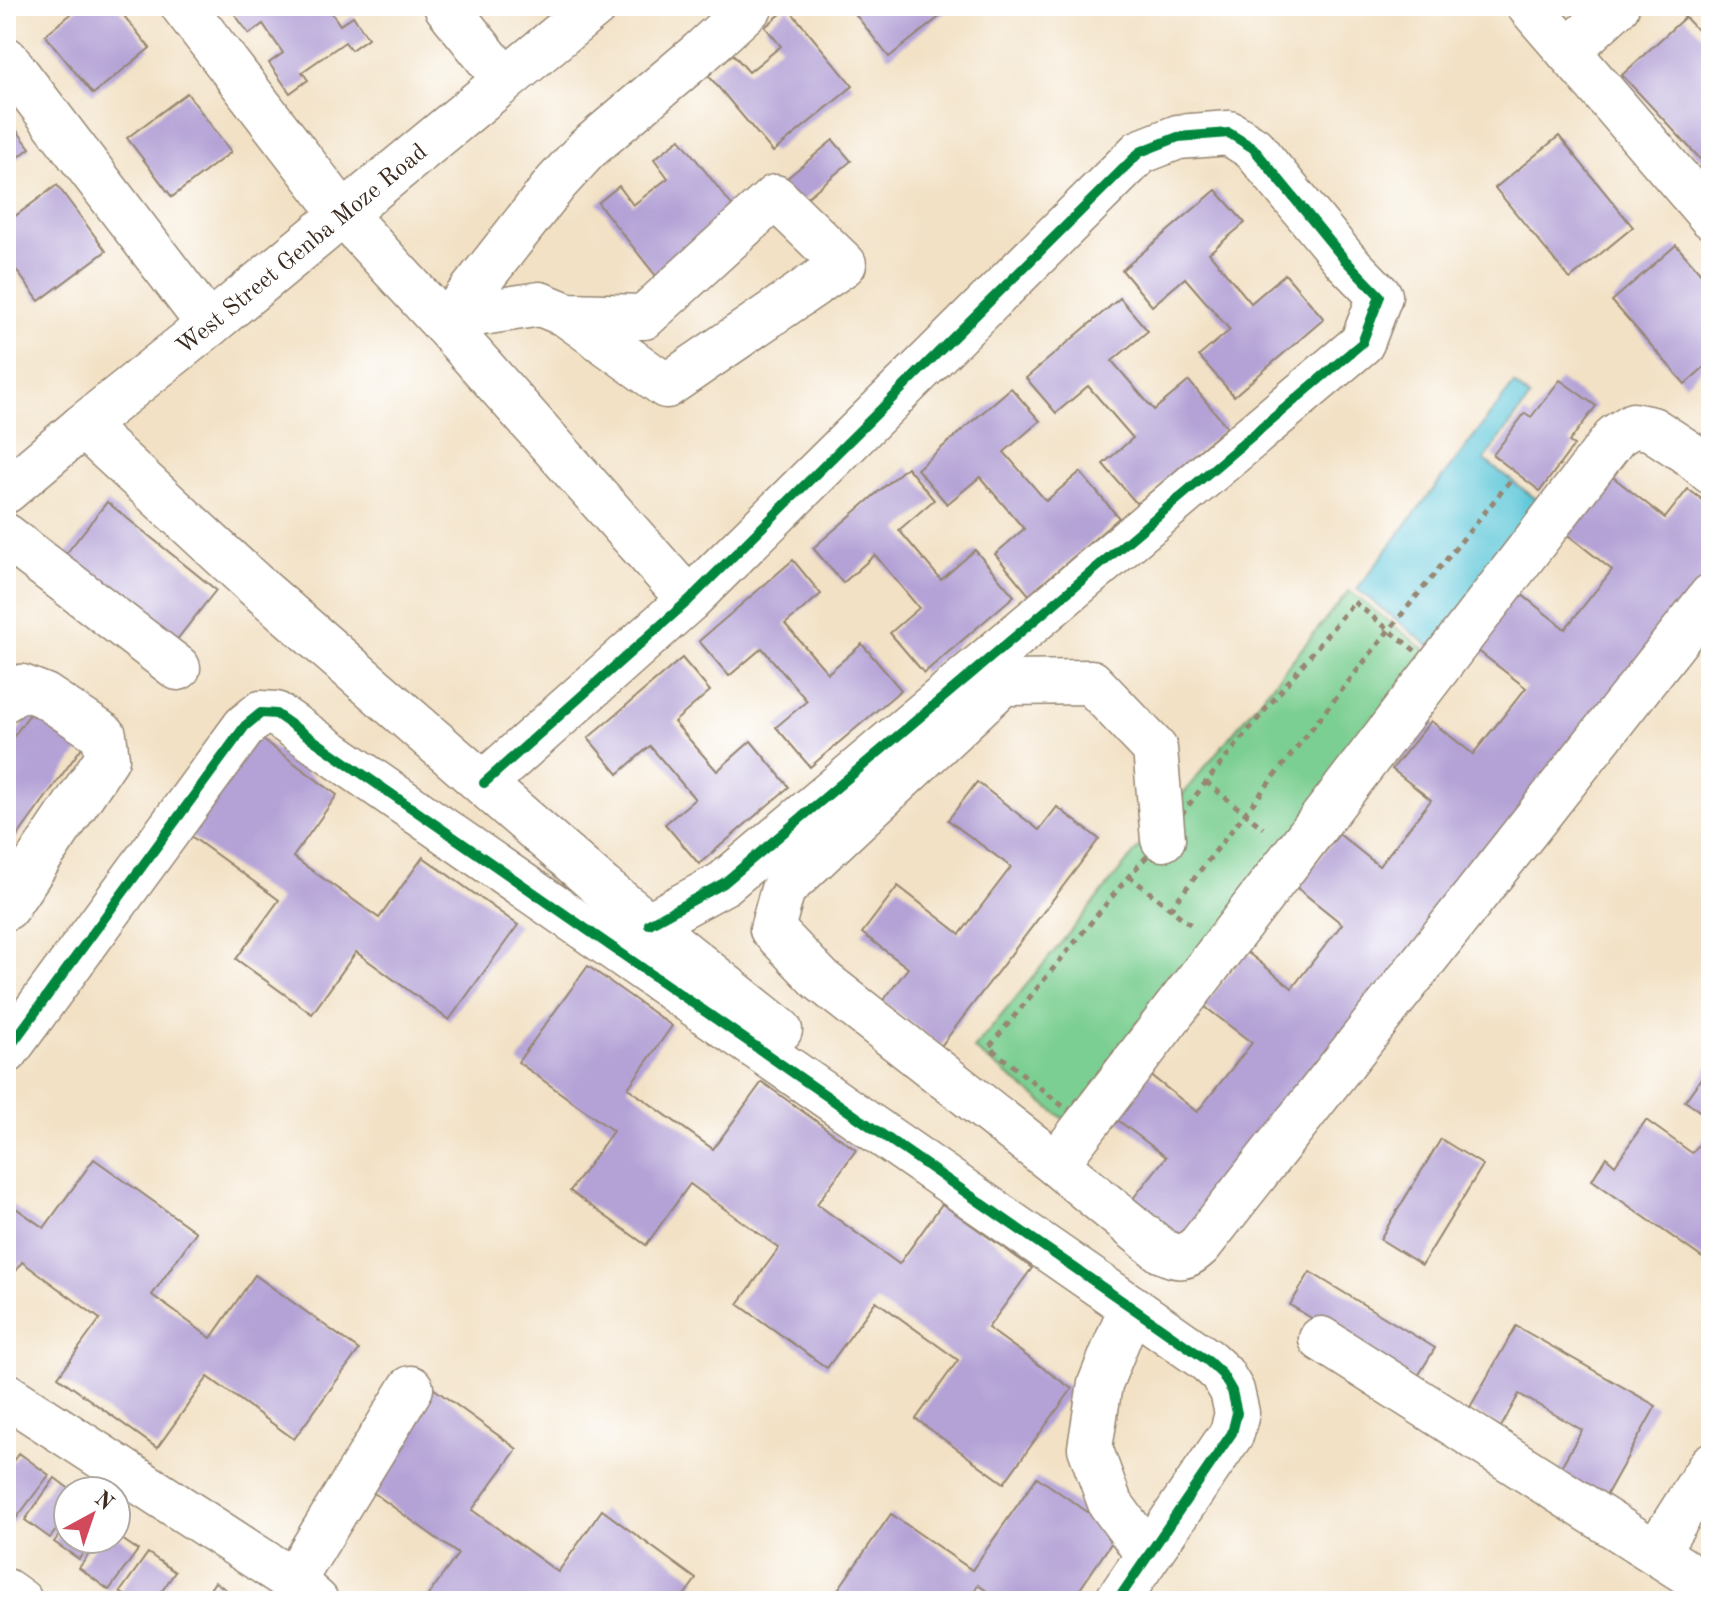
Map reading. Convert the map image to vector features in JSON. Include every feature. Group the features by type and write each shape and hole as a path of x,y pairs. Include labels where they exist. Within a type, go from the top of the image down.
{"street":[{"path":"183,6 343,214 447,322 689,600"},
{"path":"446,6 505,80"},
{"name":"West Street Genba Moze Road","path":"6,491 595,6"},
{"path":"447,322 556,183 587,149 751,6"},
{"path":"1529,6 1711,217"},
{"path":"1568,51 1617,6"},
{"path":"6,59 209,325"},
{"path":"484,783 689,600 1140,152 1178,137 1229,133 1253,148 1345,260 1380,296 1362,343 724,883 649,924"},
{"path":"447,322 540,304 567,315 666,386 844,264 775,197 644,317 567,315"},
{"path":"1056,1164 1616,436 1633,425 1652,429 1704,452"},
{"path":"83,426 253,583 603,888 780,1030"},
{"path":"6,536 178,668"},
{"path":"1163,839 1155,749 1091,682 1003,683 783,889 772,929 821,980 1162,1251 1176,1257 1189,1255 1200,1245 1711,596"},
{"path":"6,699 22,687 45,696 104,735 107,758 6,908"},
{"path":"6,1052 245,726 261,713 276,714 1131,1307 1222,1374 1232,1391 1237,1413 1232,1433 1117,1601"},
{"path":"1131,1307 1100,1384 1090,1448 1110,1503 1148,1555"},
{"path":"1321,1339 1711,1588"},
{"path":"6,1395 304,1591 411,1388"},
{"path":"1656,1552 1711,1465"},
{"path":"6,1591 20,1601"}],"path":[{"path":"1170,909 1511,480"},
{"path":"1354,602 1423,657 1069,1111 989,1047 1163,839 1206,782 1354,602"},
{"path":"1206,782 1280,841"},
{"path":"1129,876 1205,937"}],"green space":[{"path":"1349,591 1436,658 1073,1126 974,1049"}],"water":[{"path":"1514,384 1530,398 1484,460 1543,504 1437,652 1357,589"}],"building":[{"path":"81,6 116,6 150,48 93,94 45,35"},
{"path":"229,6 247,6 249,9 253,6 327,6 340,25 353,16 368,38 351,50 345,42 302,72 308,80 290,93 269,63 283,53 263,24 249,34"},
{"path":"849,6 953,6 889,57"},
{"path":"788,8 853,86 773,152 708,75 733,54 749,72 781,46 765,27"},
{"path":"1685,17 1711,45 1711,157 1704,163 1622,75"},
{"path":"187,93 231,152 172,197 127,138"},
{"path":"6,116 30,148 6,167"},
{"path":"1559,136 1633,227 1570,279 1495,188"},
{"path":"680,139 741,217 660,281 598,203 619,186 633,205 668,178 654,159"},
{"path":"833,140 851,161 798,205 780,184"},
{"path":"57,185 106,251 39,301 6,256 6,223"},
{"path":"1216,190 1245,223 1209,253 1251,303 1285,274 1324,319 1234,396 1199,356 1230,330 1185,278 1152,306 1122,270"},
{"path":"1676,245 1711,285 1711,361 1685,384 1612,301"},
{"path":"1120,298 1148,331 1112,361 1154,410 1189,381 1227,427 1137,504 1103,464 1133,438 1088,386 1056,413 1026,378"},
{"path":"1560,380 1596,406 1569,442 1574,445 1540,491 1493,455 1525,413 1531,417"},
{"path":"1011,388 1040,421 1004,452 1046,501 1080,472 1119,518 1029,595 995,554 1024,529 980,477 947,504 917,469"},
{"path":"907,467 934,500 899,530 941,580 975,550 1014,596 924,673 890,633 919,608 875,555 843,583 813,548"},
{"path":"1604,470 1665,518 1688,489 1711,506 1711,572 1181,1240 1131,1201 1166,1157 1115,1118 1149,1074 1197,1112 1252,1043 1204,1006 1247,952 1292,988 1342,924 1296,887 1339,834 1379,866 1431,800 1392,769 1431,721 1473,754 1526,688 1472,646 1516,590 1565,629 1612,570 1558,527"},
{"path":"107,502 216,590 171,647 62,559"},
{"path":"793,560 821,594 785,624 828,673 862,644 901,690 810,767 776,727 807,701 762,648 729,676 699,641"},
{"path":"682,658 710,691 674,722 717,771 751,741 789,787 699,864 665,824 695,799 650,746 618,774 588,738"},
{"path":"35,707 85,743 6,852 6,747"},
{"path":"255,734 337,795 293,857 379,918 423,857 518,925 449,1020 356,952 312,1014 236,959 279,900 184,831"},
{"path":"977,782 1039,830 1057,807 1099,839 941,1046 883,1001 908,968 862,933 898,886 960,934 1011,867 948,820"},
{"path":"588,966 672,1026 628,1088 713,1149 762,1082 856,1150 817,1204 899,1264 942,1204 1032,1268 988,1328 1072,1389 1004,1483 916,1419 958,1360 876,1301 827,1368 738,1304 779,1248 690,1184 646,1245 570,1191 613,1131 518,1062"},
{"path":"1711,1064 1711,1119 1685,1101"},
{"path":"1646,1120 1692,1153 1711,1129 1711,1264 1592,1180 1606,1157 1615,1165"},
{"path":"1441,1139 1483,1165 1422,1265 1380,1239"},
{"path":"94,1159 196,1232 152,1295 211,1338 255,1275 359,1350 294,1439 208,1377 157,1448 58,1377 100,1319 22,1262 6,1284 6,1201 44,1228"},
{"path":"1310,1272 1435,1348 1415,1381 1290,1305"},
{"path":"1516,1326 1656,1406 1604,1499 1558,1472 1582,1430 1519,1394 1501,1427 1469,1409"},
{"path":"433,1388 517,1449 472,1510 558,1572 602,1510 696,1579 680,1601 424,1601 458,1554 363,1485"},
{"path":"19,1453 49,1475 12,1524 6,1520 6,1470"},
{"path":"1037,1477 1118,1533 1072,1601 1001,1601 978,1585 967,1601 830,1601 891,1514 972,1570"},
{"path":"52,1482 52,1535 50,1538 25,1520"},
{"path":"132,1546 138,1550 109,1590 79,1568 88,1555 132,1555"},
{"path":"148,1553 175,1572 155,1601 134,1601 120,1592"},
{"path":"215,1582 243,1601 202,1601"}],"cycle path":[{"path":"484,783 689,600 1140,152 1178,137 1229,133 1253,148 1345,260 1380,296 1362,343 724,883 649,924"},
{"path":"6,1052 245,726 261,713 276,714 1131,1307 1222,1374 1232,1391 1237,1413 1232,1433 1117,1601"}]}
